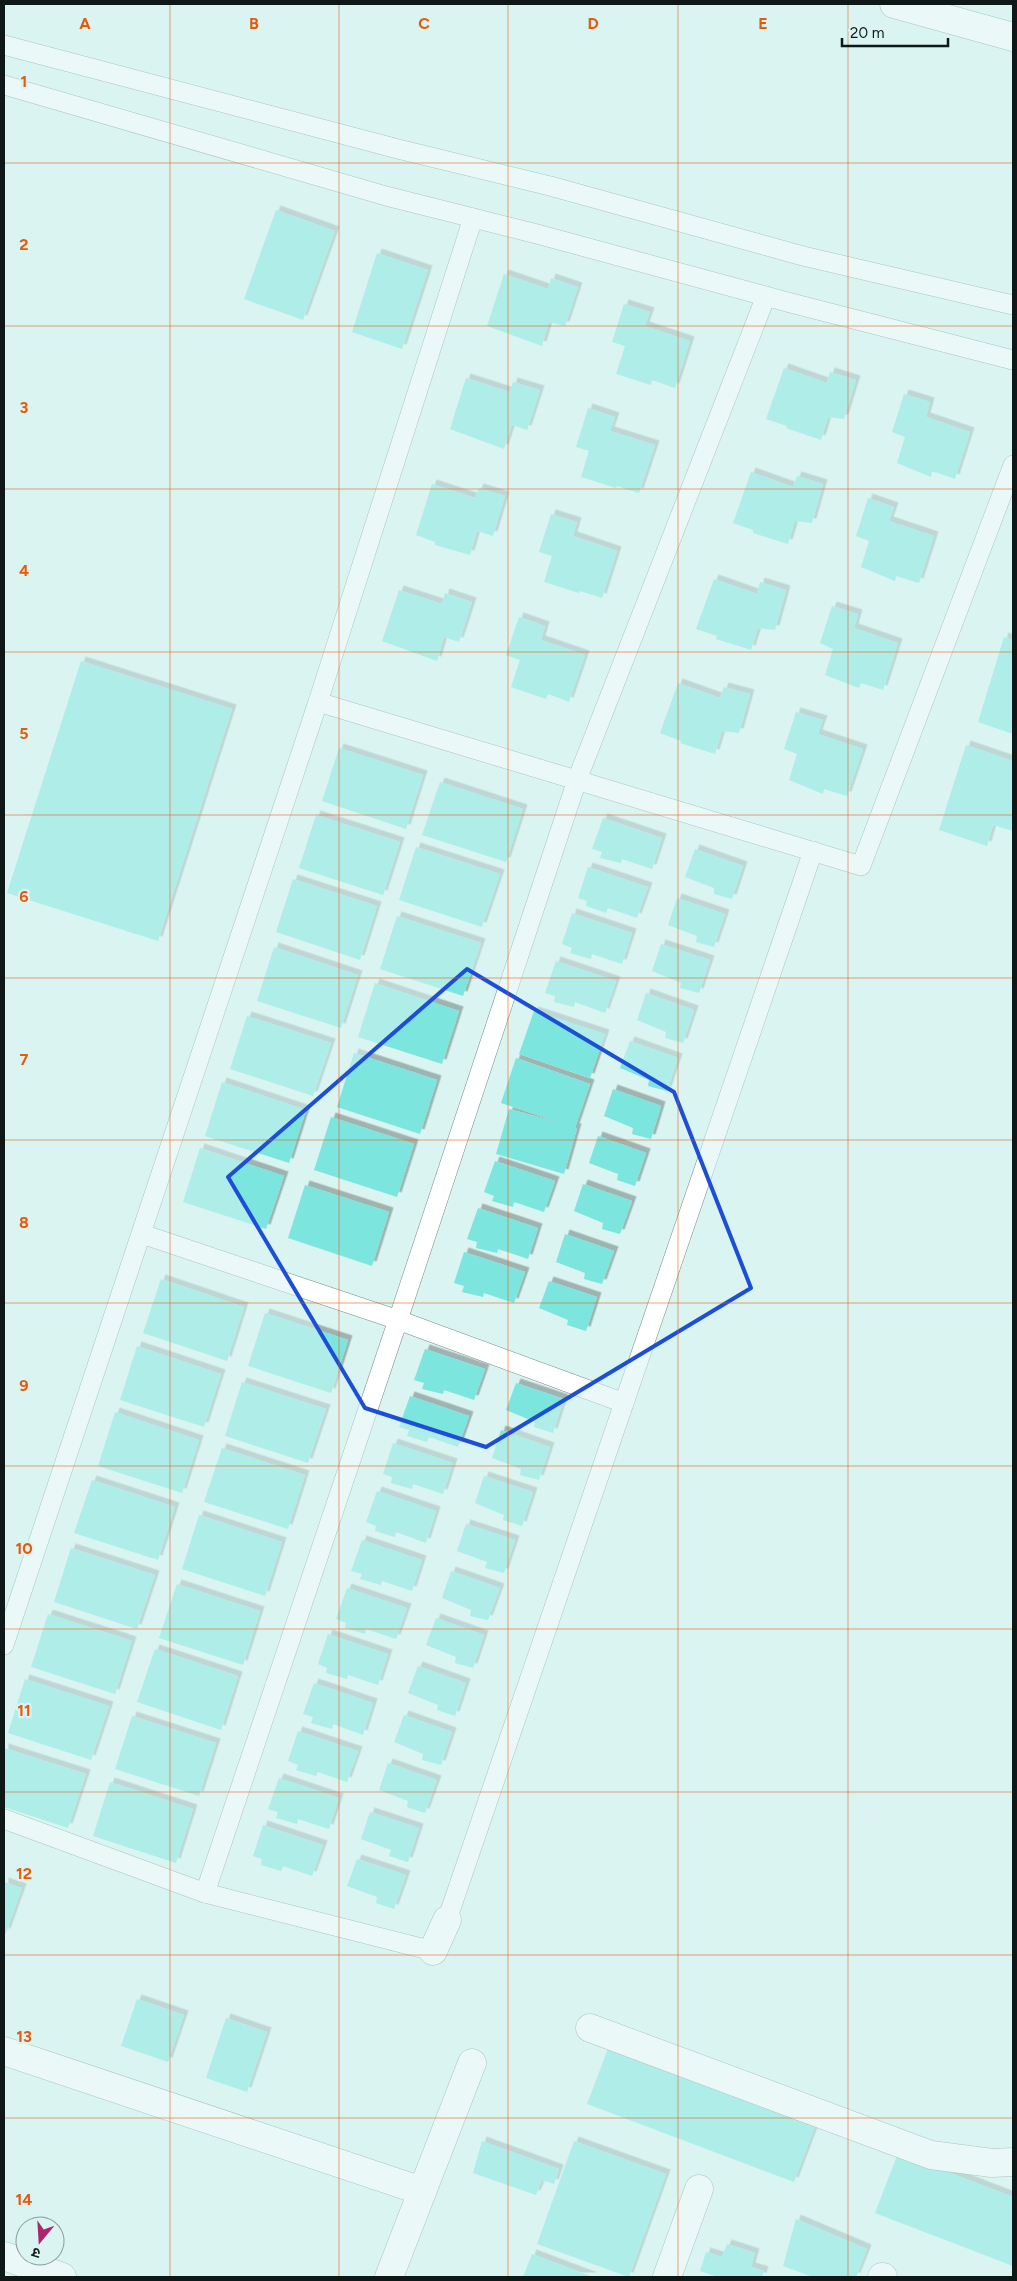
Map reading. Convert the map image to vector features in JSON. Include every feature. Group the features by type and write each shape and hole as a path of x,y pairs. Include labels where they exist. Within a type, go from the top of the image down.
{"street":[{"path":"894,4 1013,37"},
{"path":"433,1951 447,1920"},
{"path":"590,2028 931,2154 992,2163 1013,2162"},
{"path":"4,2051 422,2191"},
{"path":"389,2277 472,2063"},
{"path":"667,2277 699,2190"},
{"path":"4,2256 62,2277"}],"lane":[{"path":"4,45 398,149 550,186 803,256 1013,305"},
{"path":"4,85 386,196 1013,360"},
{"path":"4,1644 318,702 473,218"},
{"path":"205,1893 577,780 766,296"},
{"path":"318,702 861,866 1013,465"},
{"path":"447,1920 813,851"},
{"path":"142,1234 398,1320 624,1403"},
{"path":"4,1819 205,1893 433,1951"}],"highlighted area":[{"path":"467,969 674,1092 751,1288 486,1447 365,1408 228,1177"}],"building":[{"path":"276,210 335,231 303,320 244,299"},
{"path":"377,253 428,270 402,349 352,332"},
{"path":"504,274 548,289 551,278 578,287 565,326 549,322 542,346 487,326"},
{"path":"624,304 650,312 645,326 690,341 675,388 652,380 651,385 616,374 625,346 612,342"},
{"path":"784,368 827,383 830,372 856,380 844,419 828,417 821,440 766,419"},
{"path":"466,378 510,392 513,382 540,390 527,430 512,425 504,449 450,429"},
{"path":"904,394 930,402 926,417 970,432 955,479 932,471 931,477 897,463 905,437 892,432"},
{"path":"588,408 615,417 610,431 655,445 639,493 581,477 589,451 576,447"},
{"path":"751,472 793,487 797,476 823,484 812,523 795,521 788,544 753,533 753,530 733,523"},
{"path":"432,484 475,498 479,488 505,496 493,536 477,531 470,555 435,545 435,542 416,535"},
{"path":"868,498 894,507 889,521 934,536 919,583 896,576 895,581 861,567 869,541 856,536"},
{"path":"551,514 577,522 573,536 617,551 602,598 544,582 552,556 539,552"},
{"path":"714,579 757,594 760,582 786,590 775,630 758,628 751,650 716,639 717,636 696,629"},
{"path":"399,590 442,604 445,593 472,602 459,642 444,637 437,661 382,641"},
{"path":"832,606 858,614 854,628 898,643 883,690 861,683 859,688 825,675 833,649 820,643"},
{"path":"519,617 545,626 541,640 585,655 569,702 548,694 546,699 511,687 520,660 506,655"},
{"path":"1004,637 1013,640 1013,734 978,722"},
{"path":"81,661 232,709 158,941 7,893"},
{"path":"678,683 720,698 724,687 750,694 739,733 722,731 715,754 680,743 681,741 660,733"},
{"path":"796,712 823,720 818,734 863,749 847,796 824,789 823,794 789,780 797,754 784,749"},
{"path":"966,745 1013,761 1013,831 993,825 987,846 939,830"},
{"path":"339,748 423,775 406,829 322,801"},
{"path":"440,782 523,809 506,862 422,835"},
{"path":"316,815 400,842 383,895 299,868"},
{"path":"603,818 662,838 652,869 622,859 621,863 600,858 602,852 592,849"},
{"path":"416,847 500,874 482,927 399,900"},
{"path":"695,849 743,866 732,899 714,894 714,888 685,877"},
{"path":"588,867 648,887 637,918 608,908 606,913 586,906 587,901 578,898"},
{"path":"293,879 377,906 360,960 276,932"},
{"path":"677,898 725,914 714,947 696,942 697,936 668,925"},
{"path":"572,913 632,933 622,964 592,954 591,959 570,953 572,948 562,944"},
{"path":"397,916 481,943 463,996 380,969"},
{"path":"661,944 710,960 699,993 680,988 681,983 652,971"},
{"path":"274,947 358,975 341,1028 257,1001"},
{"path":"556,961 616,981 605,1013 575,1002 574,1007 554,1002 555,996 545,993"},
{"path":"375,983 459,1011 442,1064 358,1037"},
{"path":"646,993 694,1010 683,1043 665,1038 666,1032 637,1020"},
{"path":"534,1011 605,1034 590,1078 519,1054"},
{"path":"247,1016 331,1043 313,1096 230,1069"},
{"path":"630,1041 678,1058 667,1091 648,1086 649,1080 620,1068"},
{"path":"354,1053 437,1080 420,1134 337,1107"},
{"path":"516,1058 590,1084 575,1128 577,1128 564,1174 496,1154 509,1109 564,1124 501,1103"},
{"path":"222,1082 306,1110 289,1163 205,1136"},
{"path":"613,1089 661,1106 651,1139 632,1134 633,1128 604,1116"},
{"path":"331,1117 414,1144 397,1197 314,1170"},
{"path":"598,1136 646,1153 635,1186 617,1180 618,1174 589,1163"},
{"path":"200,1148 284,1176 266,1229 183,1202"},
{"path":"495,1161 555,1181 544,1212 514,1202 513,1207 492,1201 494,1196 484,1192"},
{"path":"583,1184 632,1201 620,1234 602,1229 603,1223 574,1211"},
{"path":"305,1185 389,1212 372,1266 288,1238"},
{"path":"478,1208 538,1228 528,1259 498,1249 497,1253 476,1248 477,1242 467,1239"},
{"path":"565,1234 614,1251 602,1284 584,1279 585,1273 556,1262"},
{"path":"464,1252 525,1272 514,1303 484,1293 483,1297 462,1292 464,1286 454,1283"},
{"path":"161,1279 244,1307 227,1361 143,1333"},
{"path":"549,1281 597,1297 586,1331 567,1325 568,1320 539,1308"},
{"path":"265,1313 348,1340 331,1393 248,1366"},
{"path":"137,1346 221,1374 204,1427 120,1400"},
{"path":"425,1349 485,1369 474,1400 444,1390 443,1394 422,1389 424,1383 414,1380"},
{"path":"242,1382 326,1409 308,1463 225,1436"},
{"path":"516,1383 564,1399 553,1433 534,1427 535,1422 506,1410"},
{"path":"410,1396 469,1416 458,1447 429,1437 427,1442 407,1436 409,1430 399,1427"},
{"path":"115,1412 199,1440 182,1493 98,1466"},
{"path":"501,1430 550,1447 539,1480 520,1475 521,1469 492,1458"},
{"path":"393,1443 453,1463 443,1494 413,1484 412,1489 391,1483 392,1477 383,1474"},
{"path":"222,1448 305,1475 288,1529 204,1502"},
{"path":"484,1476 533,1492 522,1526 503,1520 504,1515 475,1503"},
{"path":"92,1480 175,1507 158,1560 74,1533"},
{"path":"377,1491 436,1511 426,1543 396,1532 395,1537 375,1531 376,1526 366,1522"},
{"path":"199,1515 282,1542 265,1596 182,1569"},
{"path":"466,1524 515,1540 504,1573 485,1568 487,1562 457,1551"},
{"path":"362,1540 422,1560 412,1591 382,1581 381,1585 360,1579 362,1574 351,1571"},
{"path":"71,1548 155,1575 137,1629 54,1602"},
{"path":"451,1571 500,1588 488,1620 470,1616 471,1610 442,1598"},
{"path":"177,1584 260,1611 243,1665 159,1638"},
{"path":"347,1588 407,1608 396,1639 366,1629 365,1634 345,1628 346,1623 336,1619"},
{"path":"48,1614 132,1641 115,1694 31,1667"},
{"path":"436,1618 484,1635 473,1668 455,1663 456,1657 426,1645"},
{"path":"328,1634 388,1654 378,1685 348,1675 347,1679 326,1673 327,1668 318,1664"},
{"path":"155,1649 238,1676 221,1730 137,1702"},
{"path":"418,1666 466,1683 455,1716 437,1710 438,1705 408,1693"},
{"path":"25,1679 109,1706 91,1760 8,1733"},
{"path":"314,1683 373,1703 363,1735 333,1724 332,1729 311,1723 313,1717 303,1714"},
{"path":"404,1715 452,1732 441,1765 422,1760 423,1754 394,1742"},
{"path":"132,1716 216,1743 199,1796 115,1769"},
{"path":"298,1731 358,1751 347,1782 318,1772 316,1776 296,1770 298,1765 288,1761"},
{"path":"4,1748 86,1774 68,1828 4,1807"},
{"path":"388,1763 437,1780 425,1813 407,1807 408,1801 379,1790"},
{"path":"279,1778 339,1798 329,1829 298,1819 297,1824 276,1818 278,1812 268,1809"},
{"path":"110,1782 193,1809 176,1863 93,1836"},
{"path":"370,1812 419,1828 408,1862 389,1856 391,1850 361,1839"},
{"path":"263,1825 323,1845 312,1876 283,1866 281,1871 261,1865 262,1859 253,1856"},
{"path":"357,1859 406,1875 394,1909 376,1903 377,1897 347,1886"},
{"path":"4,1882 22,1888 6,1933 4,1932"},
{"path":"137,1999 184,2015 168,2062 121,2046"},
{"path":"226,2018 267,2032 247,2092 206,2078"},
{"path":"612,2038 819,2116 794,2182 587,2104"},
{"path":"482,2141 559,2169 554,2184 542,2180 536,2195 473,2173"},
{"path":"574,2141 666,2174 629,2277 537,2244"},
{"path":"898,2153 1013,2197 1013,2266 875,2213"},
{"path":"796,2219 867,2249 856,2277 813,2277 783,2266"},
{"path":"727,2244 755,2253 751,2267 764,2271 762,2277 718,2277 700,2271 706,2252 722,2257"},
{"path":"532,2254 593,2277 523,2277"}]}
